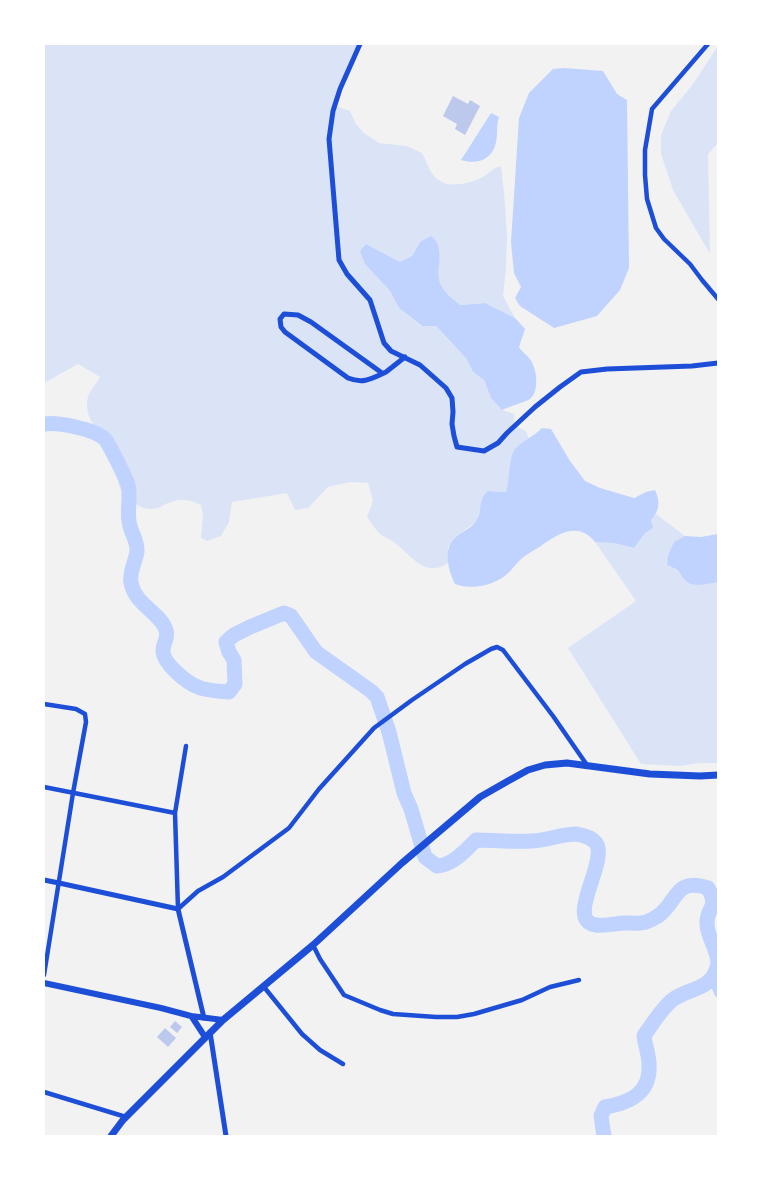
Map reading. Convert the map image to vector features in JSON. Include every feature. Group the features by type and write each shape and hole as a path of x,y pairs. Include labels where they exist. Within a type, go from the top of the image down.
{"main road":[{"path":"111,1137 126,1117 223,1020 313,945 402,863 480,797 528,770 567,762 650,774 718,775"},
{"path":"44,983 191,1016 223,1020"},
{"path":"191,1016 208,1034"}],"street":[{"path":"360,44 340,89 333,111 329,139 339,260 347,274 370,300 384,343 391,351 420,365 446,388 452,398 452,424 457,447 484,451 498,443 535,407 581,372 718,363"},
{"path":"708,44 652,109 645,150 645,175 647,199 656,228 690,264 718,299"},
{"path":"382,374 311,322 291,314 284,314 280,319 281,327 285,332 348,378 357,381 382,374 405,357"},
{"path":"178,909 198,891 223,877 289,828 319,789 374,728 490,649 503,650 587,765"},
{"path":"44,704 76,709 85,714 86,722 44,975"},
{"path":"186,746 175,813 178,909 204,1018"},
{"path":"44,788 175,813"},
{"path":"44,880 178,909"},
{"path":"313,945 344,994 393,1014 436,1017 474,1014 522,1000 550,987 579,980"},
{"path":"264,987 302,1034 320,1050 343,1064"},
{"path":"208,1034 226,1137"},
{"path":"44,1092 126,1117"}],"shaded area":[{"path":"44,44 360,44 335,106 350,111 356,124 364,133 379,143 407,146 422,153 434,175 444,183 472,182 501,166 507,234 503,296 515,318 485,303 460,305 451,298 443,290 439,281 440,250 420,242 412,256 400,262 366,244 365,264 390,291 399,308 421,326 436,326 466,358 473,372 484,380 491,398 502,410 514,414 515,426 526,431 529,439 513,452 506,492 495,491 479,513 477,521 455,537 448,547 448,563 440,567 425,567 379,533 367,517 373,501 368,483 350,482 328,487 308,508 295,510 287,493 232,502 229,522 221,536 207,541 201,538 203,517 201,505 181,500 149,509 137,505 124,494 119,484 115,459 94,427 88,413 88,398 100,377 78,364 44,383"},
{"path":"718,46 718,143 708,154 710,254 673,190 661,154 661,135 671,111 693,84"},
{"path":"656,514 685,536 674,543 667,565 678,570 685,580 718,582 718,763 680,766 641,764 568,648 636,601 595,542 614,543 634,548 645,533 652,528 651,520"}],"water":[{"path":"553,69 603,71 617,94 627,100 629,268 620,290 597,316 554,328 520,306 515,298 521,287 514,273 511,242 519,118 529,93"},
{"path":"491,113 499,117 496,142 491,153 483,160 472,162 461,160"},
{"path":"431,236 436,241 440,252 440,283 448,295 460,305 485,303 515,318 525,329 519,347 532,362 536,379 535,390 530,399 502,410 491,398 484,380 473,372 466,358 436,326 422,326 399,308 390,291 365,264 360,251 366,244 400,262 412,256 420,242"},
{"path":"542,428 551,429 585,481 634,498 655,490 658,506 651,520 653,528 645,533 634,548 614,543 595,542 582,532 568,532 554,537 528,554 505,576 493,582 474,587 455,584 450,572 449,546 457,536 474,523 479,514 482,498 488,491 506,492 510,463 515,449"},
{"path":"718,534 718,582 701,585 688,583 677,570 667,565 674,542 685,536 701,537"}],"building":[{"path":"453,96 468,104 470,100 480,106 465,135 455,129 457,124 443,116"},
{"path":"175,1021 182,1027 177,1033 170,1027"},
{"path":"165,1028 176,1038 168,1047 157,1037"}],"waterway":[{"path":"44,424 85,429 100,435 110,447 129,489 129,521 137,548 131,575 133,591 163,624 167,633 163,649 164,657 182,677 202,688 229,692 235,684 234,660 226,642 234,635 284,613 291,616 316,652 377,697 425,857 437,866 443,865 458,857 476,840 537,841 576,834 587,837 596,843 598,852 597,863 585,902 584,913 587,921 596,925 646,922 658,916 683,888 697,885 708,888 713,901 707,925 718,962"},
{"path":"604,1136 601,1116 605,1107 623,1103 637,1095 646,1082 649,1074 649,1061 644,1036 647,1031 671,1001 699,988 710,980 718,964"},
{"path":"712,979 718,993"}]}
